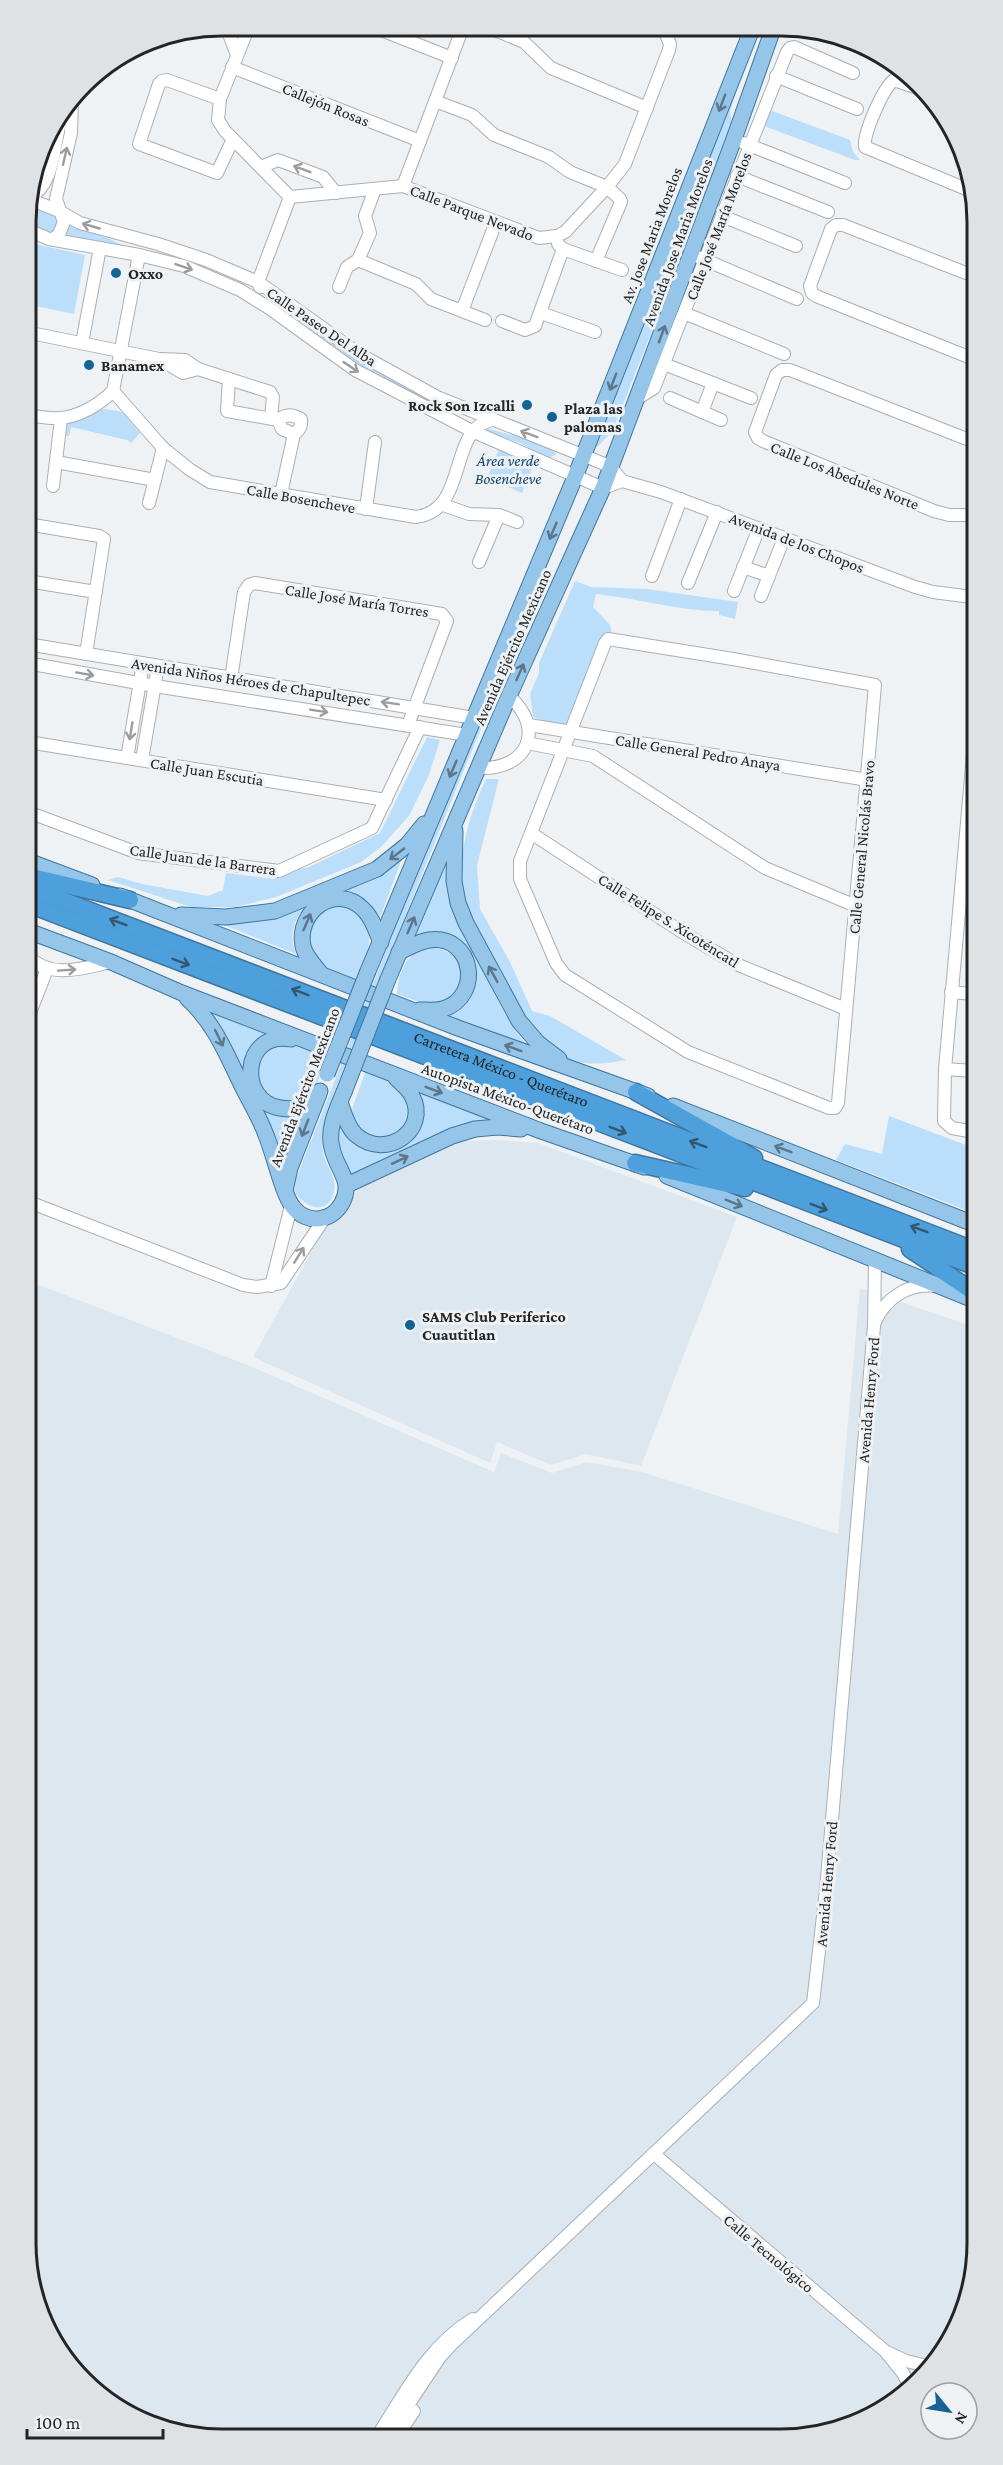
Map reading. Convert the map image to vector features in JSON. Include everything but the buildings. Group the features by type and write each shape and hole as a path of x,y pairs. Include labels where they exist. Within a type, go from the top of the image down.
{"highway":[{"path":"36,878 130,900"},
{"name":"Carretera México - Querétaro","path":"36,890 786,1186 884,1232 967,1263"},
{"name":"Carretera México - Querétaro","path":"36,907 786,1186 967,1248"},
{"path":"636,1092 727,1141 786,1186"},
{"path":"634,1163 746,1188 786,1186"},
{"path":"884,1232 967,1287"}],"main road":[{"name":"Av. Jose Maria Morelos","path":"584,455 749,36"},
{"name":"Avenida Jose Maria Morelos","path":"611,467 698,257 734,139 770,36"},
{"path":"735,71 746,75 748,80 743,100 744,112"},
{"name":"Avenida Ejército Mexicano","path":"291,1206 285,1190 290,1168 320,1091 584,455"},
{"name":"Avenida Ejército Mexicano","path":"347,1185 332,1150 331,1136 342,1097 399,952 611,467"},
{"path":"167,914 226,917 275,911 377,869 407,845 436,810"},
{"path":"455,822 454,881 458,903 466,923 519,1021 538,1043 558,1058 588,1075"},
{"path":"36,864 412,1010 636,1092 967,1221"},
{"path":"321,974 303,948 303,927 319,904 337,899 356,903 364,910 381,942"},
{"name":"Autopista México-Querétaro","path":"36,934 392,1074 634,1163 967,1297"},
{"path":"399,952 428,940 445,940 459,949 468,962 468,980 457,1001 441,1010 412,1010"},
{"path":"182,993 212,1024 266,1133 285,1190"},
{"path":"312,1043 281,1037 265,1041 251,1061 252,1085 268,1104 289,1110 303,1106 320,1091"},
{"path":"342,1097 348,1124 355,1135 370,1144 386,1146 394,1144 402,1139 410,1129 415,1118 416,1106 412,1094 392,1074"},
{"path":"291,1206 302,1216 315,1220 324,1219 341,1205 347,1185 452,1136 475,1129 498,1127 542,1131"}],"street":[{"path":"229,36 235,61"},
{"path":"245,36 219,99 218,120 233,139 290,197 258,282 269,308"},
{"path":"396,36 452,58"},
{"path":"403,186 460,36"},
{"path":"510,36 524,42 551,68 647,108"},
{"name":"Calle Parque Nevado","path":"290,197 403,186 530,236 550,238 565,232 607,187 629,156 669,50 666,36"},
{"name":"Calle José María Morelos","path":"638,398 654,388 684,313 698,257 722,216 776,76 790,48 794,47 853,73"},
{"name":"Callejón Rosas","path":"235,61 420,141"},
{"path":"776,76 857,109"},
{"path":"904,83 894,80 888,84 874,113 864,141 865,147 963,188"},
{"path":"219,99 162,81 154,95 139,144 217,173 233,139"},
{"path":"435,101 472,115 494,135 549,157 570,172 607,187 620,199 621,202 596,261"},
{"path":"53,239 59,234 64,222 56,199 71,133 72,112"},
{"path":"734,139 844,183"},
{"path":"39,193 46,182 53,144"},
{"path":"261,167 278,160 323,177 336,193"},
{"path":"737,176 828,212"},
{"path":"339,287 347,267 358,260 370,233 365,216 375,189"},
{"name":"Calle Paseo Del Alba","path":"37,202 80,223 158,244 206,260 258,282 359,354 454,404 611,467"},
{"path":"722,216 796,246"},
{"path":"462,311 495,222"},
{"path":"967,273 843,225 837,225 831,229 810,286 812,293 816,296 967,356"},
{"name":"Calle Paseo Del Alba","path":"36,233 53,239 139,255 183,266 240,290 355,370 472,431 603,488"},
{"path":"118,233 139,255"},
{"path":"550,238 563,249 622,270"},
{"path":"36,416 61,418 90,409 104,401 113,391 139,255 158,244"},
{"path":"82,343 100,248"},
{"path":"502,321 525,330 536,326 563,249"},
{"path":"698,257 797,298"},
{"path":"358,260 416,284 431,299 485,320"},
{"path":"240,290 258,282"},
{"path":"540,313 595,332"},
{"path":"684,313 784,354"},
{"path":"36,334 159,359 185,360 198,369 270,393 273,397 274,419"},
{"path":"664,364 750,398"},
{"name":"Calle Los Abedules Norte","path":"967,439 790,370 782,370 776,375 755,432 763,441 934,511 949,515 967,516"},
{"path":"229,379 228,411 274,419 286,416 301,419 300,428 294,434 281,494"},
{"path":"702,412 713,383"},
{"name":"Calle Bosencheve","path":"113,391 163,448 210,482 416,517 426,516 443,505"},
{"path":"670,398 721,420"},
{"path":"454,404 472,431"},
{"path":"53,486 61,418"},
{"path":"492,420 486,421 472,431 443,505 469,514 499,515 517,522"},
{"path":"366,509 375,442"},
{"path":"149,503 163,448"},
{"path":"56,462 155,480"},
{"path":"603,488 622,481 611,467"},
{"name":"Avenida de los Chopos","path":"622,481 717,512 915,587 967,596"},
{"path":"652,576 681,499"},
{"path":"688,583 717,512"},
{"path":"479,562 499,515"},
{"path":"36,526 99,536 104,539 86,654"},
{"path":"734,591 759,528"},
{"path":"761,596 784,538"},
{"path":"743,567 769,576"},
{"path":"36,582 96,592"},
{"name":"Calle José María Torres","path":"231,679 244,592 249,585 255,583 444,615 447,621 415,707 414,726"},
{"name":"Calle General Nicolás Bravo","path":"608,639 678,649 875,685 868,780 835,1108 725,1069 688,1052 559,970 520,879 520,861 570,732 608,639"},
{"name":"Avenida Niños Héroes de Chapultepec","path":"36,646 474,718"},
{"path":"127,758 143,664"},
{"name":"Avenida Niños Héroes de Chapultepec","path":"36,665 155,686 467,735"},
{"path":"142,760 158,666"},
{"path":"283,705 285,688"},
{"path":"480,768 492,769 513,762 526,743 529,724 520,705 509,696"},
{"name":"Calle General Pedro Anaya","path":"529,724 868,780"},
{"name":"Calle Juan de la Barrera","path":"36,815 138,853 273,871 284,869 365,832 376,823 414,726"},
{"name":"Calle Juan Escutia","path":"36,742 386,800"},
{"path":"526,743 564,748 593,756 765,868 856,906"},
{"path":"967,825 945,1069 944,1121 952,1128 967,1131"},
{"name":"Calle Felipe S. Xicoténcatl","path":"531,833 682,932 736,964 846,1009"},
{"path":"959,915 967,916"},
{"path":"36,961 47,969 66,971 111,962"},
{"path":"36,997 47,969"},
{"path":"951,992 967,993"},
{"path":"945,1069 967,1071"},
{"path":"36,1205 243,1285 257,1287 272,1286 285,1279 299,1254 324,1219"},
{"path":"272,1286 291,1206"},
{"name":"Avenida Henry Ford","path":"392,2429 440,2357 813,2003 816,1993 874,1326 875,1260"},
{"name":"Avenida Henry Ford","path":"874,1326 886,1304 898,1294 921,1286 945,1289"},
{"name":"Calle Tecnológico","path":"654,2154 885,2351 906,2379"},
{"name":"Avenida Henry Ford","path":"402,2429 443,2366 494,2306"},
{"name":"Avenida Henry Ford","path":"382,2429 440,2343 454,2330 494,2306"},
{"name":"Calle Tecnológico","path":"885,2351 920,2365"}],"shaded area":[{"path":"495,1140 538,1143 737,1217 641,1466 586,1454 551,1465 497,1442 490,1463 253,1357 322,1233 366,1181 446,1142"},
{"path":"36,1284 250,1366 494,1472 501,1453 552,1473 586,1462 642,1472 838,1534 860,1288 967,1325 967,2255 957,2303 936,2346 894,2391 874,2404 829,2423 781,2429 210,2429 174,2423 151,2415 109,2391 74,2356 50,2314 42,2291 36,2243"}],"green space":[{"path":"736,84 738,86 730,111 732,129 612,432 597,447 594,446"},
{"path":"767,109 850,140 853,152 860,160 761,125"},
{"path":"36,207 49,211 59,219 61,227 51,234 36,229"},
{"path":"69,223 112,240 132,250 65,235"},
{"path":"36,244 85,255 74,314 36,306"},
{"path":"265,293 334,342 463,421 371,375 273,306"},
{"path":"106,409 122,412 140,433 131,443 127,440 71,427 69,436 62,435 64,425 90,413"},
{"path":"481,427 554,448 556,455 547,458 520,443 487,432"},
{"name":"Área verde Bosencheve","path":"500,446 533,466 522,493 487,478"},
{"path":"551,548 539,593 468,760 333,1096 324,1125 322,1148 333,1177 334,1191 331,1199 322,1207 309,1205 294,1190 296,1179 465,750"},
{"path":"575,581 591,587 647,589 738,602 735,619 719,615 719,611 688,609 596,594 593,607 610,625 612,633 574,726 566,724 558,726 533,717 530,694 539,673 539,663"},
{"path":"427,737 440,740 429,775 409,816 381,847 361,862 276,897 235,907 191,907 108,880 118,877 142,884 208,896 223,890 226,873 274,879 285,872 309,867 380,833"},
{"path":"486,779 499,779 477,865 480,909 510,962 532,1011 550,1016 626,1060 584,1063 567,1059 556,1052 523,1020 489,957 464,903 461,878 466,834"},
{"path":"407,845 378,923 370,906 305,906 293,929 292,941 296,954 222,924 277,915"},
{"path":"449,848 473,950 502,1009 525,1044 441,1013 470,995 453,938 433,933 414,939"},
{"path":"336,903 359,912 370,930 368,955 357,980 322,967 307,947 310,919"},
{"path":"422,947 446,951 463,968 460,988 444,1003 428,1005 397,994 404,967 411,956"},
{"path":"204,1008 268,1034 260,1040 255,1097 306,1111 285,1167"},
{"path":"285,1041 328,1055 315,1088 302,1101 272,1102 254,1081 261,1052"},
{"path":"366,1070 387,1079 402,1090 409,1106 405,1129 380,1138 356,1127 352,1109"},
{"path":"411,1088 503,1123 483,1121 429,1138 353,1175 341,1157 339,1134 341,1120 351,1137 411,1137"},
{"path":"889,1116 967,1145 967,1210 836,1160 845,1144 882,1154"}],"place":[{"name":"Oxxo","path":"116,273"},
{"name":"Banamex","path":"89,365"},
{"name":"Rock Son Izcalli","path":"527,405"},
{"name":"Plaza las palomas","path":"552,417"},
{"name":"SAMS Club Periferico Cuautitlan","path":"410,1325"}]}
